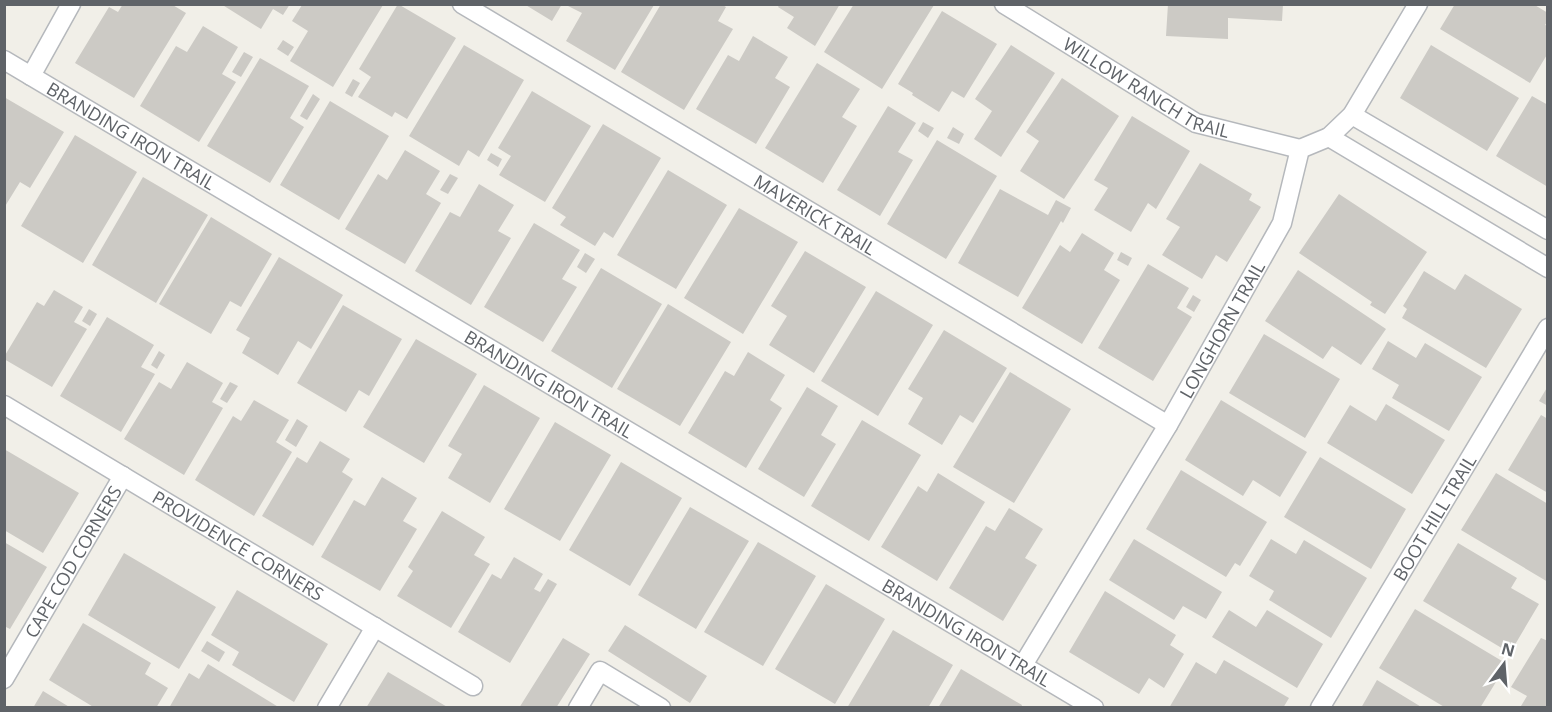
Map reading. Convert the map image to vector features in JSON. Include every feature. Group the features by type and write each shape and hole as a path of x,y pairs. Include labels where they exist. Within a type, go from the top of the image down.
{"lane":[{"path":"31,76 71,4"},
{"name":"MAVERICK TRAIL","path":"462,4 1168,425"},
{"name":"WILLOW RANCH TRAIL","path":"1004,4 1196,123 1300,149"},
{"path":"1300,149 1329,136 1352,115 1418,4"},
{"name":"BRANDING IRON TRAIL","path":"4,60 1094,708"},
{"path":"1352,115 1548,230"},
{"path":"1329,136 1548,268"},
{"name":"LONGHORN TRAIL","path":"1023,665 1168,425 1282,223 1300,149"},
{"name":"BOOT HILL TRAIL","path":"1320,708 1548,328"},
{"name":"PROVIDENCE CORNERS","path":"4,405 473,686"},
{"name":"CAPE COD CORNERS","path":"4,679 123,476"},
{"path":"327,708 375,627"},
{"path":"578,708 600,671 661,708"}],"building":[{"path":"123,4 171,4 186,13 134,98 75,63 109,7 118,12"},
{"path":"221,4 290,4 283,15 273,9 261,29"},
{"path":"398,4 456,38 407,119 395,112 392,117 358,97 371,77 359,69"},
{"path":"524,4 562,4 552,21"},
{"path":"661,4 721,4 726,7 718,21 733,29 684,110 621,72"},
{"path":"780,4 840,4 815,46 787,28 794,17 778,7"},
{"path":"854,4 934,5 882,89 824,52"},
{"path":"1168,4 1283,4 1282,21 1228,18 1228,39 1166,36"},
{"path":"1455,4 1533,4 1548,13 1548,21 1545,25 1548,26 1548,53 1530,83 1440,29"},
{"path":"302,5 383,5 333,87 290,61 308,31 292,21"},
{"path":"566,5 654,5 615,70 566,41 582,13"},
{"path":"942,11 997,44 964,98 952,91 939,112 898,84"},
{"path":"203,26 238,47 222,74 236,82 199,142 140,106 176,46 187,52"},
{"path":"753,36 788,57 775,78 790,87 756,144 696,109 728,55 739,61"},
{"path":"283,40 294,47 288,56 277,49"},
{"path":"464,45 524,80 479,157 468,150 459,166 409,136"},
{"path":"1011,45 1055,73 1001,157 974,139 992,111 975,99"},
{"path":"1431,45 1519,98 1487,151 1400,98"},
{"path":"244,52 253,57 241,77 232,72"},
{"path":"260,58 309,86 290,118 304,127 270,183 207,146"},
{"path":"817,63 860,89 842,117 857,126 823,183 765,148"},
{"path":"1062,78 1119,116 1064,199 1020,171 1039,141 1026,132"},
{"path":"353,79 360,83 352,97 345,93"},
{"path":"532,91 591,126 545,202 499,175 511,156 498,148"},
{"path":"313,94 320,99 307,120 300,116"},
{"path":"1532,96 1548,105 1548,187 1496,156"},
{"path":"4,97 64,132 30,188 20,182 4,208"},
{"path":"330,101 389,136 339,220 280,185"},
{"path":"888,106 916,123 898,152 913,160 880,216 837,190"},
{"path":"1132,116 1190,151 1156,209 1148,203 1131,232 1094,210 1108,188 1094,180"},
{"path":"923,122 934,128 928,138 918,131"},
{"path":"603,124 661,158 613,238 604,232 595,246 560,225 566,217 552,208"},
{"path":"953,127 964,134 959,144 947,138"},
{"path":"75,135 137,172 83,263 21,226"},
{"path":"937,140 997,176 946,259 887,224"},
{"path":"405,150 440,171 426,194 441,203 405,264 345,229 378,174 387,180"},
{"path":"491,153 502,159 498,167 487,160"},
{"path":"1200,163 1252,194 1249,200 1261,207 1227,262 1216,255 1202,279 1162,255 1180,227 1166,219"},
{"path":"668,170 727,205 676,289 617,255"},
{"path":"450,174 458,178 448,194 440,190"},
{"path":"143,177 208,215 156,303 92,265"},
{"path":"479,184 514,205 498,231 511,238 471,305 415,271 450,212 460,217"},
{"path":"1000,189 1048,215 1056,200 1071,208 1063,223 1061,221 1018,297 958,263"},
{"path":"1339,194 1427,252 1385,314 1370,305 1372,302 1299,253"},
{"path":"739,208 798,242 743,334 684,298"},
{"path":"211,217 272,254 241,307 230,301 211,334 159,304"},
{"path":"534,223 580,250 562,279 577,287 543,342 484,307"},
{"path":"1082,233 1114,253 1104,270 1120,280 1082,344 1022,308 1060,245 1070,252"},
{"path":"805,251 866,287 814,373 769,345 787,316 771,306"},
{"path":"1121,252 1132,258 1128,266 1117,260"},
{"path":"585,253 595,259 586,273 577,267"},
{"path":"279,257 343,295 311,349 298,341 278,375 242,353 250,338 236,330"},
{"path":"1148,264 1189,288 1177,308 1192,317 1153,381 1098,348"},
{"path":"601,268 662,304 612,388 551,351"},
{"path":"1298,270 1386,329 1361,365 1332,346 1323,359 1265,321"},
{"path":"1424,271 1455,290 1465,274 1522,309 1486,368 1402,318 1407,309 1403,306"},
{"path":"54,290 83,307 74,322 87,329 52,387 4,357 37,302 44,306"},
{"path":"876,291 933,325 878,416 821,381"},
{"path":"1193,295 1201,300 1194,312 1186,307"},
{"path":"668,304 731,342 680,426 617,389"},
{"path":"343,305 402,339 369,396 359,390 346,412 297,383"},
{"path":"89,309 97,314 90,326 82,321"},
{"path":"107,317 154,345 141,367 155,374 121,432 60,396"},
{"path":"944,330 1007,368 973,423 960,415 942,445 908,424 923,398 908,389"},
{"path":"1264,334 1340,379 1305,438 1229,393"},
{"path":"416,339 477,374 424,463 363,427"},
{"path":"1388,341 1416,358 1425,343 1482,377 1449,431 1392,398 1399,385 1372,369"},
{"path":"159,351 165,355 157,369 151,365"},
{"path":"748,352 785,375 770,400 782,408 746,468 688,433 725,371 734,376"},
{"path":"187,362 223,383 212,402 223,408 184,475 124,439 159,382 171,389"},
{"path":"1010,372 1071,409 1014,503 953,467"},
{"path":"230,382 238,386 227,403 220,399"},
{"path":"484,385 540,418 490,503 448,478 462,454 448,446"},
{"path":"1548,386 1548,406 1539,401"},
{"path":"807,387 838,406 821,435 836,444 804,497 758,469"},
{"path":"254,400 289,420 276,442 292,452 254,516 195,480 233,416 241,421"},
{"path":"1221,400 1307,452 1280,497 1253,480 1243,496 1185,460"},
{"path":"1386,404 1445,440 1412,494 1327,443 1350,405 1376,421"},
{"path":"1541,415 1548,419 1548,493 1508,470"},
{"path":"297,419 308,426 296,447 285,440"},
{"path":"862,420 921,455 869,541 811,506"},
{"path":"555,422 611,455 560,541 504,509"},
{"path":"320,441 350,459 342,472 353,479 313,546 262,516 297,457 307,463"},
{"path":"4,449 79,493 43,553 4,530"},
{"path":"1320,457 1406,509 1371,569 1284,517"},
{"path":"621,462 682,498 630,586 569,550"},
{"path":"1181,470 1267,522 1240,566 1235,563 1226,577 1146,529"},
{"path":"938,473 985,502 937,581 881,547 918,486 927,492"},
{"path":"1496,473 1548,504 1548,582 1461,530"},
{"path":"382,477 417,498 403,521 417,529 380,591 321,557 354,500 365,506"},
{"path":"690,507 749,541 696,629 638,595"},
{"path":"1009,508 1043,529 1025,558 1037,565 1003,621 949,588 986,526 995,531"},
{"path":"442,511 485,537 474,555 490,564 451,628 397,596 413,571 408,567"},
{"path":"1134,539 1222,592 1206,619 1183,606 1174,620 1109,580"},
{"path":"1271,539 1296,554 1304,540 1367,578 1331,638 1269,600 1274,591 1249,576"},
{"path":"4,542 47,567 10,629 4,626"},
{"path":"758,542 816,576 763,666 704,632"},
{"path":"1458,543 1517,578 1511,588 1539,604 1510,653 1423,601"},
{"path":"124,553 216,607 179,669 88,615"},
{"path":"514,557 543,574 534,589 540,592 548,579 557,584 510,663 458,632 492,574 501,579"},
{"path":"826,584 885,619 835,704 775,669"},
{"path":"237,590 328,644 294,702 232,665 239,652 211,635"},
{"path":"1105,591 1176,635 1170,645 1184,654 1164,688 1149,678 1139,694 1069,652"},
{"path":"1415,609 1507,664 1480,708 1446,708 1379,668"},
{"path":"1229,610 1256,627 1267,610 1323,644 1297,688 1212,637"},
{"path":"83,623 151,663 145,674 168,688 156,708 95,708 49,680"},
{"path":"625,625 707,676 690,703 608,651"},
{"path":"893,630 953,665 928,708 847,708"},
{"path":"563,638 590,654 556,708 519,708"},
{"path":"1541,638 1548,641 1548,708 1523,708 1521,706 1527,696 1511,687"},
{"path":"207,641 225,652 219,662 201,651"},
{"path":"1224,660 1289,698 1283,708 1169,708 1196,662 1216,674"},
{"path":"208,664 280,708 169,708 189,673 199,679"},
{"path":"961,669 1022,705 1021,708 938,708"},
{"path":"388,672 449,708 366,708"},
{"path":"1377,680 1423,708 1361,708"},
{"path":"43,691 71,708 33,708"}]}
